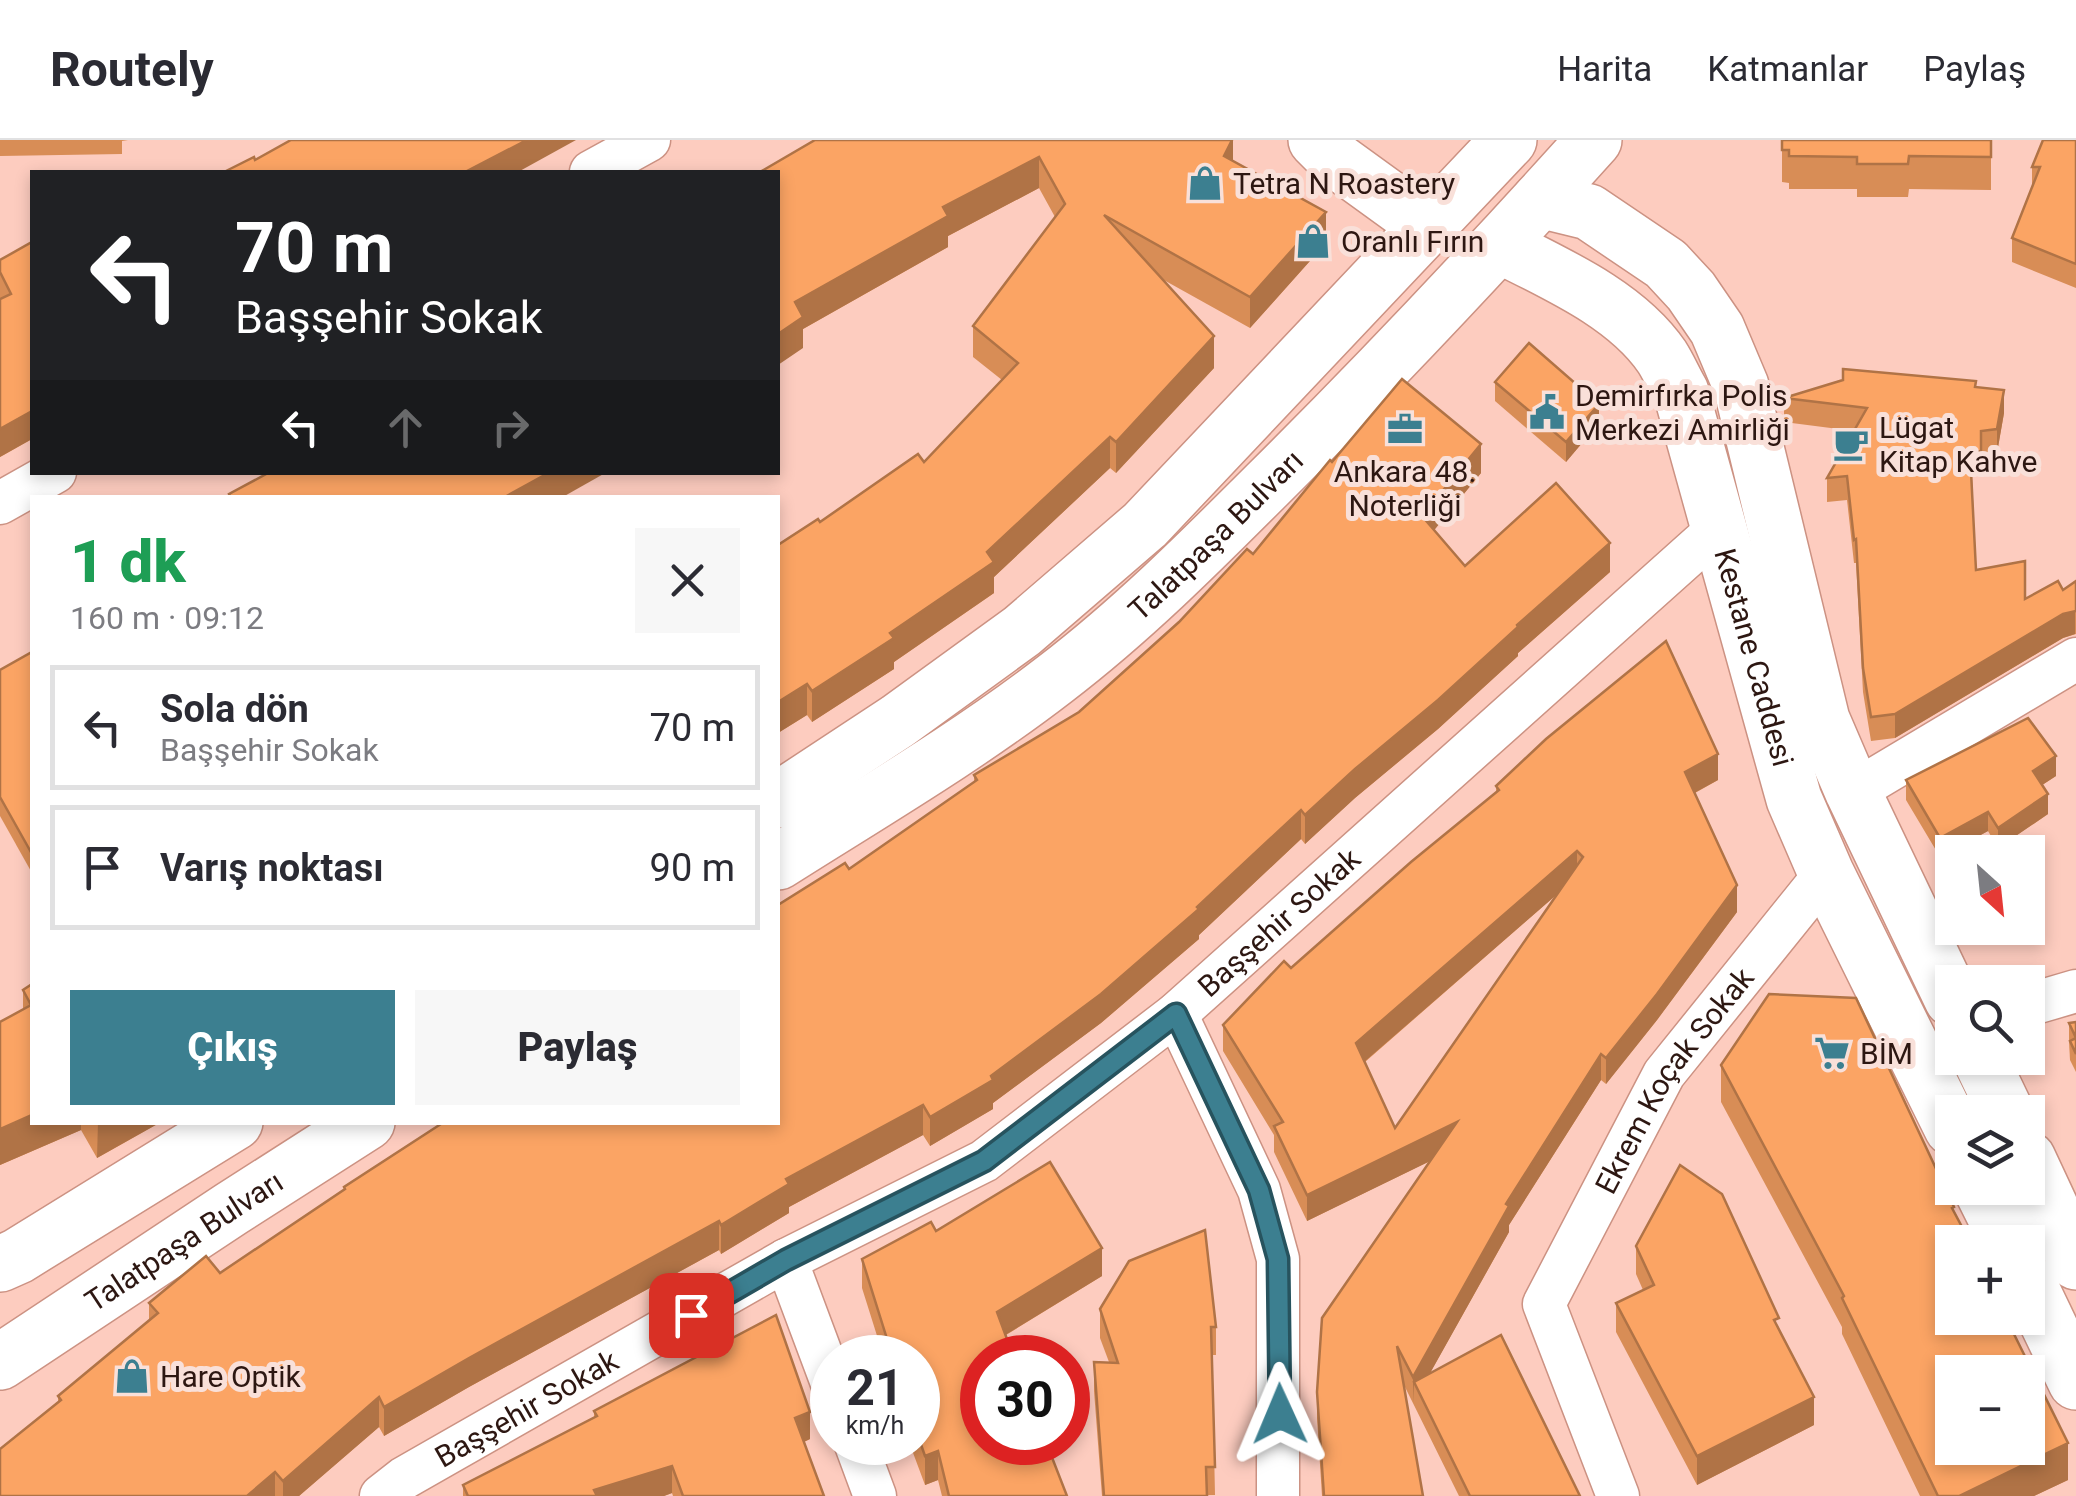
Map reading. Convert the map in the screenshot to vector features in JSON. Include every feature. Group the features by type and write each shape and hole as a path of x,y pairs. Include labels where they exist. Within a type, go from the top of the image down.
{"main road":[{"name":"Talatpaşa Bulvarı","path":"780,799 898,721 1022,631 1145,525 1508,140"},
{"name":"Talatpaşa Bulvarı","path":"780,861 951,752 1054,680 1127,619 1348,405 1594,140"},
{"path":"1326,150 1451,202"},
{"name":"Kestane Caddesi","path":"1451,202 1540,200 1589,212 1666,264 1691,291 1717,330 1741,386 1822,720 1936,965"},
{"name":"Kestane Caddesi","path":"1451,202 1499,244 1599,298 1630,322 1660,354 1681,392 1794,799 1826,873 1936,1095"},
{"path":"0,1264 230,1125"},
{"name":"Talatpaşa Bulvarı","path":"0,1362 362,1125"},
{"path":"2045,1195 2076,1262"},
{"path":"2045,1317 2076,1382"}],"street":[{"path":"595,170 649,140"},
{"path":"0,503 50,475"},
{"name":"Başşehir Sokak","path":"399,1490 786,1260 984,1161 1176,1014 1719,528"},
{"path":"1853,792 2076,659"},
{"name":"Ekrem Koçak Sokak","path":"1618,1496 1544,1304 1664,1074 1826,873"},
{"path":"2045,999 2076,991"},
{"path":"1176,1014 1259,1190 1278,1259 1278,1496"},
{"path":"786,1260 814,1335"},
{"path":"864,1465 875,1496"}],"building":[{"path":"291,140 527,140 469,170 228,170 254,157 255,160"},
{"path":"815,140 1232,140 1224,156 1326,212 1250,297 1104,215 1214,336 1116,442 1110,437 987,552 994,562 890,633 894,638 812,691 807,684 780,701 780,544 818,519 820,522 918,454 924,462 1018,363 973,326 1065,204 1039,157 943,207 948,216 795,302 803,317 780,333 780,170 763,170"},
{"path":"1782,140 1991,140 1991,157 1909,156 1908,164 1857,164 1857,157 1789,156 1789,150 1782,150"},
{"path":"2043,140 2076,140 2076,264 2012,238 2040,167 2032,167"},
{"path":"30,243 30,412 0,429 0,299 11,294 0,272 0,260"},
{"name":"Demirfırka Polis Merkezi Amirliği","path":"1529,343 1599,404 1566,442 1495,382"},
{"path":"1843,369 1976,381 1975,387 2004,390 1997,429 1981,431 1981,451 1970,452 1976,570 2025,561 2025,599 2058,581 2063,590 2076,581 2076,611 2063,614 1895,714 1871,717 1863,668 1856,539 1847,476 1827,478 1867,408 1784,398 1843,380"},
{"path":"1402,379 1481,444 1422,516 1465,566 1556,483 1610,543 1305,815 1301,810 1199,909 1101,994 991,1076 993,1080 930,1117 923,1105 786,1179 789,1184 721,1225 719,1221 384,1407 379,1397 283,1481 275,1472 247,1496 0,1496 0,1449 158,1313 149,1303 206,1256 220,1273 439,1125 780,1125 780,904 845,863 849,869 977,780 974,775 1079,712 1179,622 1247,549 1253,554"},
{"path":"264,475 545,475 508,495 229,494"},
{"path":"1666,641 1718,754 1685,772 1737,885 1606,1058 1601,1054 1506,1204 1509,1206 1413,1377 1397,1346 1423,1496 1324,1496 1317,1392 1322,1318 1457,1122 1307,1195 1274,1126 1283,1122 1223,1025 1284,961 1291,968 1499,790 1496,786 1546,739","holes":["1577,851 1583,857 1395,1128 1356,1043"]},
{"path":"30,653 30,850 0,797 0,670"},
{"path":"2028,718 2056,756 2033,771 2048,794 1998,828 1988,812 1946,835 1938,835 1906,780"},
{"path":"1769,994 1856,998 1935,1166 1935,1205 1953,1205 1961,1225 1935,1225 1935,1335 2014,1335 2024,1355 1935,1355 1935,1465 2023,1465 1959,1496 1938,1496 1844,1296 1721,1065"},
{"path":"30,1006 30,1116 0,1129 0,1022"},
{"path":"1050,1162 1102,1248 997,1312 1006,1335 960,1335 960,1465 1055,1465 1067,1496 949,1496 940,1459 940,1335 886,1335 862,1259 931,1222 936,1231"},
{"path":"1680,1165 1722,1194 1779,1318 1774,1320 1814,1397 1697,1456 1616,1303 1654,1285 1636,1246"},
{"path":"1205,1230 1216,1327 1211,1327 1215,1467 1206,1467 1207,1496 1104,1496 1094,1362 1118,1363 1100,1309 1129,1261"},
{"path":"776,1315 810,1412 795,1418 824,1496 683,1496 672,1466 594,1490 597,1496 468,1496 463,1485 597,1416 594,1411"},
{"path":"1501,1335 1580,1496 1470,1496 1414,1382"},
{"path":"2045,1397 2068,1443 2045,1454"}],"place":[{"name":"Tetra N Roastery","path":"1205,183"},
{"name":"Oranlı Fırın","path":"1313,241"},
{"name":"Demirfırka Polis Merkezi Amirliği","path":"1547,412"},
{"name":"Ankara 48. Noterliği","path":"1405,429"},
{"name":"Lügat Kitap Kahve","path":"1851,444"},
{"name":"BİM","path":"1832,1053"},
{"name":"Hare Optik","path":"132,1376"}],"route":[{"path":"691,1315 786,1260 984,1161 1176,1014 1259,1190 1278,1259 1280,1414"}]}
